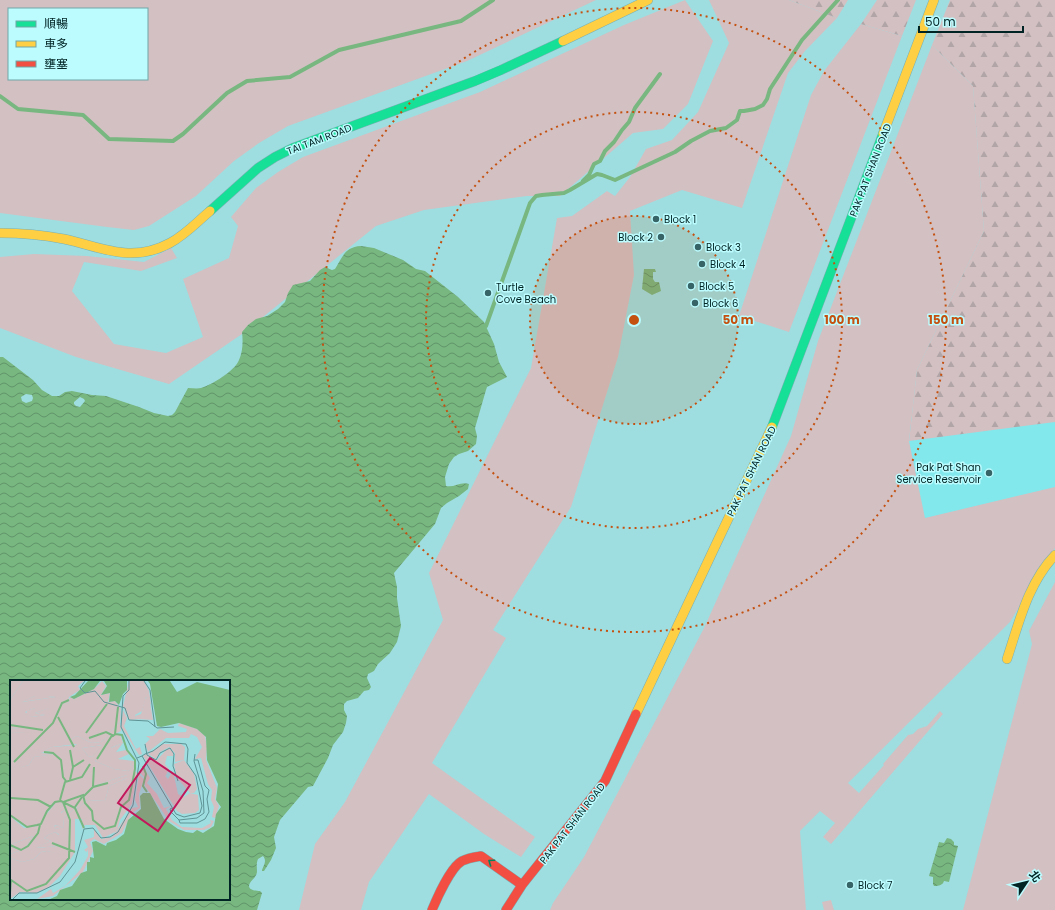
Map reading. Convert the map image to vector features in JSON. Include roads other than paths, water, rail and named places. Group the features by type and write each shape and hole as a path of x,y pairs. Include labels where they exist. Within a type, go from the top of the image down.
{"street":[{"name":"TAI TAM ROAD","path":"0,233 63,239 122,253 138,253 159,248 181,236 252,172 273,157 293,148 475,81 648,0"},
{"name":"PAK PAT SHAN ROAD","path":"506,910 522,885 605,781 773,426 934,0"},
{"path":"1008,659 1027,599 1045,567 1055,555"},
{"path":"432,910 450,874 460,862 472,857 481,856 522,885"}],"water":[{"path":"361,246 374,248 403,260 416,269 425,271 458,297 484,322 494,344 499,362 507,377 487,387 475,428 477,436 476,444 468,451 454,457 449,464 445,477 446,486 466,483 469,484 468,489 441,508 435,524 394,573 401,626 397,642 390,653 378,664 374,671 368,674 367,678 371,687 369,690 364,691 358,698 347,701 344,704 344,710 347,716 343,732 333,745 328,758 313,786 308,787 280,820 274,837 276,848 264,871 262,871 265,863 263,856 258,859 257,872 249,885 250,889 260,891 262,893 257,910 0,910 0,357 3,357 33,380 42,390 52,396 59,396 65,392 72,391 106,396 154,413 168,416 172,415 188,388 199,388 211,384 233,369 237,364 242,350 242,332 248,325 256,319 267,316 278,309 285,302 293,285 310,281 320,270 325,267 332,270 335,269 345,253 351,248","holes":["26,394 32,395 32,401 26,403 22,401 21,397","80,397 85,401 80,407 74,404 74,402"]},
{"path":"644,269 655,269 656,272 653,272 653,279 655,282 659,282 661,291 652,295 642,289"},
{"path":"947,838 954,842 954,845 958,846 949,882 944,881 938,886 934,886 933,877 929,876 939,842 944,843"}],"waterway":[{"path":"0,96 18,109 83,115 109,139 173,141 183,134 227,93 247,81 290,77 339,50 461,21 493,0"},
{"path":"486,326 530,203 536,196 564,193 597,174 615,180 675,152 691,141 710,131 726,128 737,120 740,111 755,109 763,105 767,99 770,89 802,40 838,0"},
{"path":"583,181 589,175 594,164 600,161 605,151 629,122 635,108 660,74"}],"place":[{"name":"Block 1","path":"656,219"},
{"name":"Block 2","path":"661,237"},
{"name":"Block 3","path":"698,247"},
{"name":"Block 4","path":"702,264"},
{"name":"Block 5","path":"691,286"},
{"name":"Turtle Cove Beach","path":"488,293"},
{"name":"Block 6","path":"695,303"},
{"name":"Pak Pat Shan Service Reservoir","path":"989,473"},
{"name":"Block 7","path":"850,885"}]}
